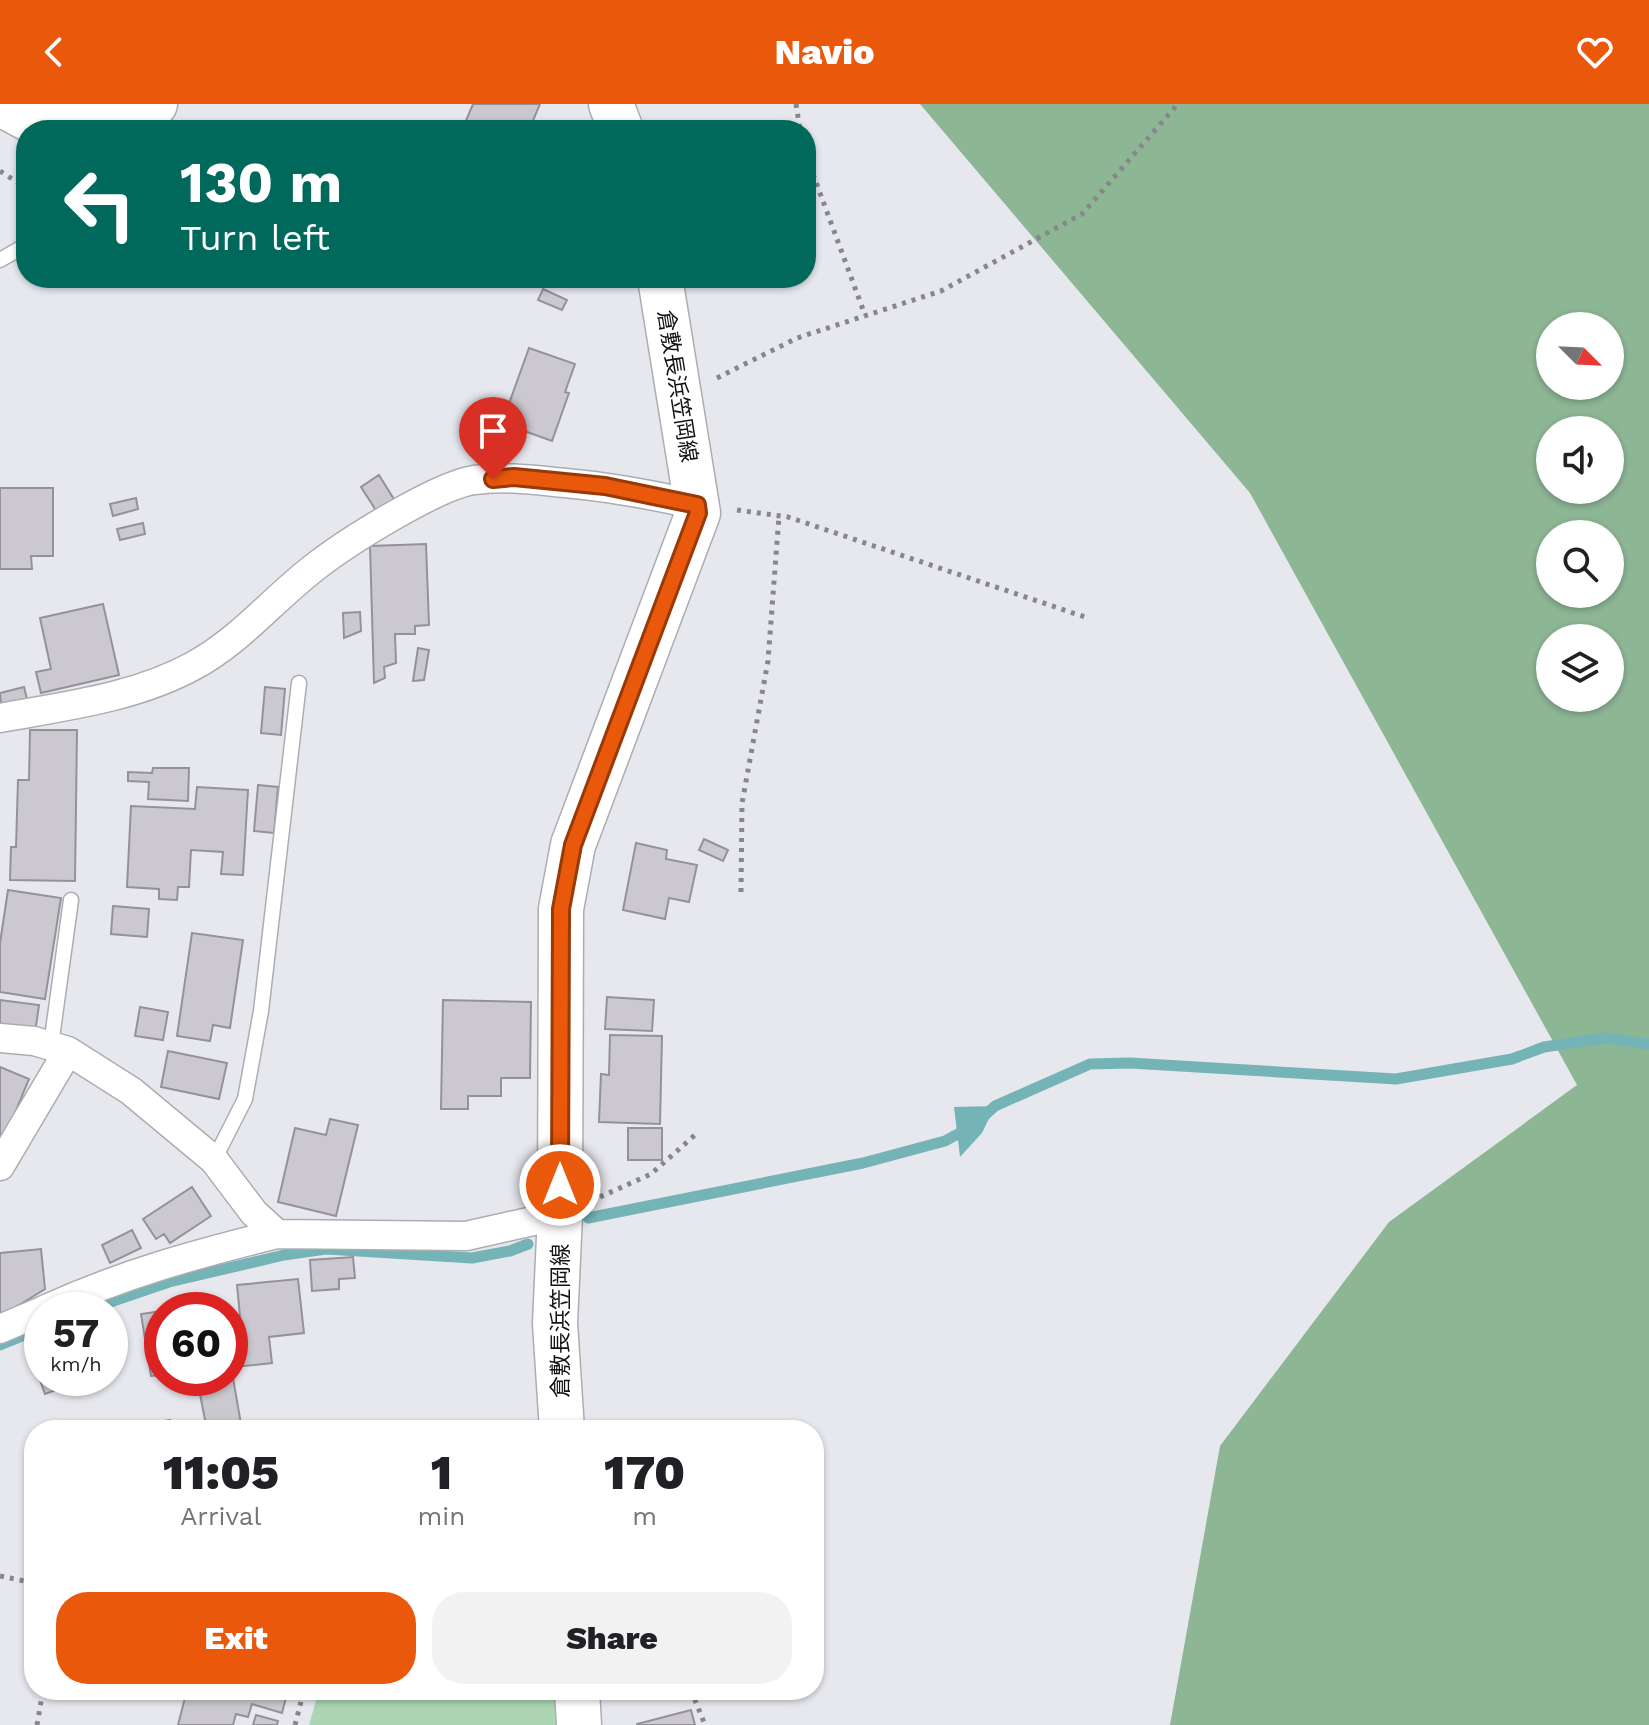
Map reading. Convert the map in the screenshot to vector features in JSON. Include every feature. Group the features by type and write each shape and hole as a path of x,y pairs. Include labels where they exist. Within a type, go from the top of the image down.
{"main road":[{"path":"1,104 31,120"},
{"path":"89,120 121,115 155,104"},
{"name":"倉敷長浜笠岡線","path":"561,1420 555,1323 560,1215 561,909 573,845 698,513 662,288"},
{"path":"578,1700 579,1725"}],"street":[{"path":"0,718 109,697 162,681 194,666 232,641 314,567 341,549 425,499 472,481 514,477 605,486 697,505"},
{"path":"0,1038 59,1048 131,1091 214,1160 254,1213 277,1234"},
{"path":"0,1166 59,1048"},
{"path":"82,1292 178,1258 277,1234 466,1236 560,1215"},
{"path":"0,1329 24,1318"}],"lane":[{"path":"214,1160 245,1099 256,1040 299,683"},
{"path":"59,1048 71,900"}],"path":[{"path":"680,397 797,338 941,291 1082,214 1177,105"},
{"path":"816,182 865,315"},
{"path":"697,505 779,516 1085,617"},
{"path":"741,892 742,803 768,661 779,516"},
{"path":"560,1215 651,1174 695,1135"},
{"path":"0,1576 24,1581"},
{"path":"37,1725 41,1700"},
{"path":"295,1725 301,1700"},
{"path":"695,1700 705,1725"}],"green space":[{"path":"920,104 1649,104 1649,1725 1170,1725 1220,1446 1389,1222 1577,1085 1250,493"},
{"path":"316,1700 557,1700 558,1725 309,1725"}],"water":[{"path":"995,1106 982,1133 960,1157 954,1107"}],"building":[{"path":"473,104 540,104 533,120 466,120"},
{"path":"543,289 567,300 562,310 538,300"},
{"path":"529,348 575,364 565,392 569,393 552,441 502,423"},
{"path":"379,475 395,501 377,512 361,487"},
{"path":"0,488 53,488 53,556 31,556 32,569 0,569"},
{"path":"136,498 138,509 113,516 110,504"},
{"path":"143,523 145,534 120,540 117,529"},
{"path":"426,544 429,625 415,626 415,634 395,634 396,663 384,667 385,678 374,683 370,546"},
{"path":"103,604 119,675 41,693 36,672 51,669 40,618"},
{"path":"360,612 361,631 344,638 343,613"},
{"path":"418,648 429,650 424,680 413,681"},
{"path":"24,687 27,699 1,705 0,693"},
{"path":"265,687 285,689 281,735 261,733"},
{"path":"30,730 77,730 75,881 10,880 11,847 16,847 18,780 29,780"},
{"path":"153,768 189,768 188,801 148,799 149,782 128,781 128,772 152,773"},
{"path":"258,785 278,787 274,833 254,831"},
{"path":"197,787 248,790 243,875 221,874 223,852 191,850 189,887 178,887 177,900 159,899 159,889 127,887 131,806 195,809"},
{"path":"704,839 728,850 723,861 699,850"},
{"path":"636,843 667,850 666,859 697,865 689,902 669,898 665,919 623,910"},
{"path":"8,890 61,898 45,999 0,992 0,943"},
{"path":"113,906 149,909 147,937 111,934"},
{"path":"192,933 243,940 230,1028 213,1025 210,1041 177,1036"},
{"path":"607,997 654,1000 652,1031 605,1029"},
{"path":"0,1000 39,1005 35,1033 0,1028"},
{"path":"443,1000 531,1002 530,1078 501,1078 501,1096 468,1096 468,1109 441,1109"},
{"path":"140,1007 168,1012 163,1040 135,1036"},
{"path":"610,1035 662,1036 660,1124 599,1122 601,1074 609,1075"},
{"path":"168,1051 227,1063 219,1099 161,1087"},
{"path":"0,1067 29,1079 0,1149"},
{"path":"330,1119 358,1125 336,1216 278,1202 295,1128 326,1135"},
{"path":"628,1128 662,1128 662,1160 628,1160"},
{"path":"192,1187 211,1216 170,1243 164,1234 156,1239 143,1219"},
{"path":"132,1230 141,1248 110,1263 102,1245"},
{"path":"41,1249 45,1289 24,1292 24,1302 0,1317 0,1253"},
{"path":"353,1257 355,1278 339,1279 339,1289 312,1291 310,1260"},
{"path":"298,1279 304,1333 269,1337 272,1363 248,1366 248,1292 238,1292 237,1285"},
{"path":"200,1396 236,1396 240,1420 205,1420"},
{"path":"184,1700 285,1700 282,1713 252,1704 248,1717 236,1714 233,1725 178,1725"},
{"path":"691,1710 695,1725 637,1725 637,1724"},
{"path":"256,1715 278,1721 277,1725 253,1725"}],"waterway":[{"path":"984,1116 995,1106 1090,1064 1130,1063 1396,1079 1512,1059 1544,1047 1605,1038 1649,1044"},
{"path":"588,1218 863,1163 945,1141 967,1129"},
{"path":"128,1296 169,1282 284,1255 326,1249 472,1258 510,1251 528,1244"},
{"path":"0,1345 24,1335"}],"route":[{"path":"493,479 514,477 605,486 697,505 698,513 573,845 561,909 560,1185"}]}
